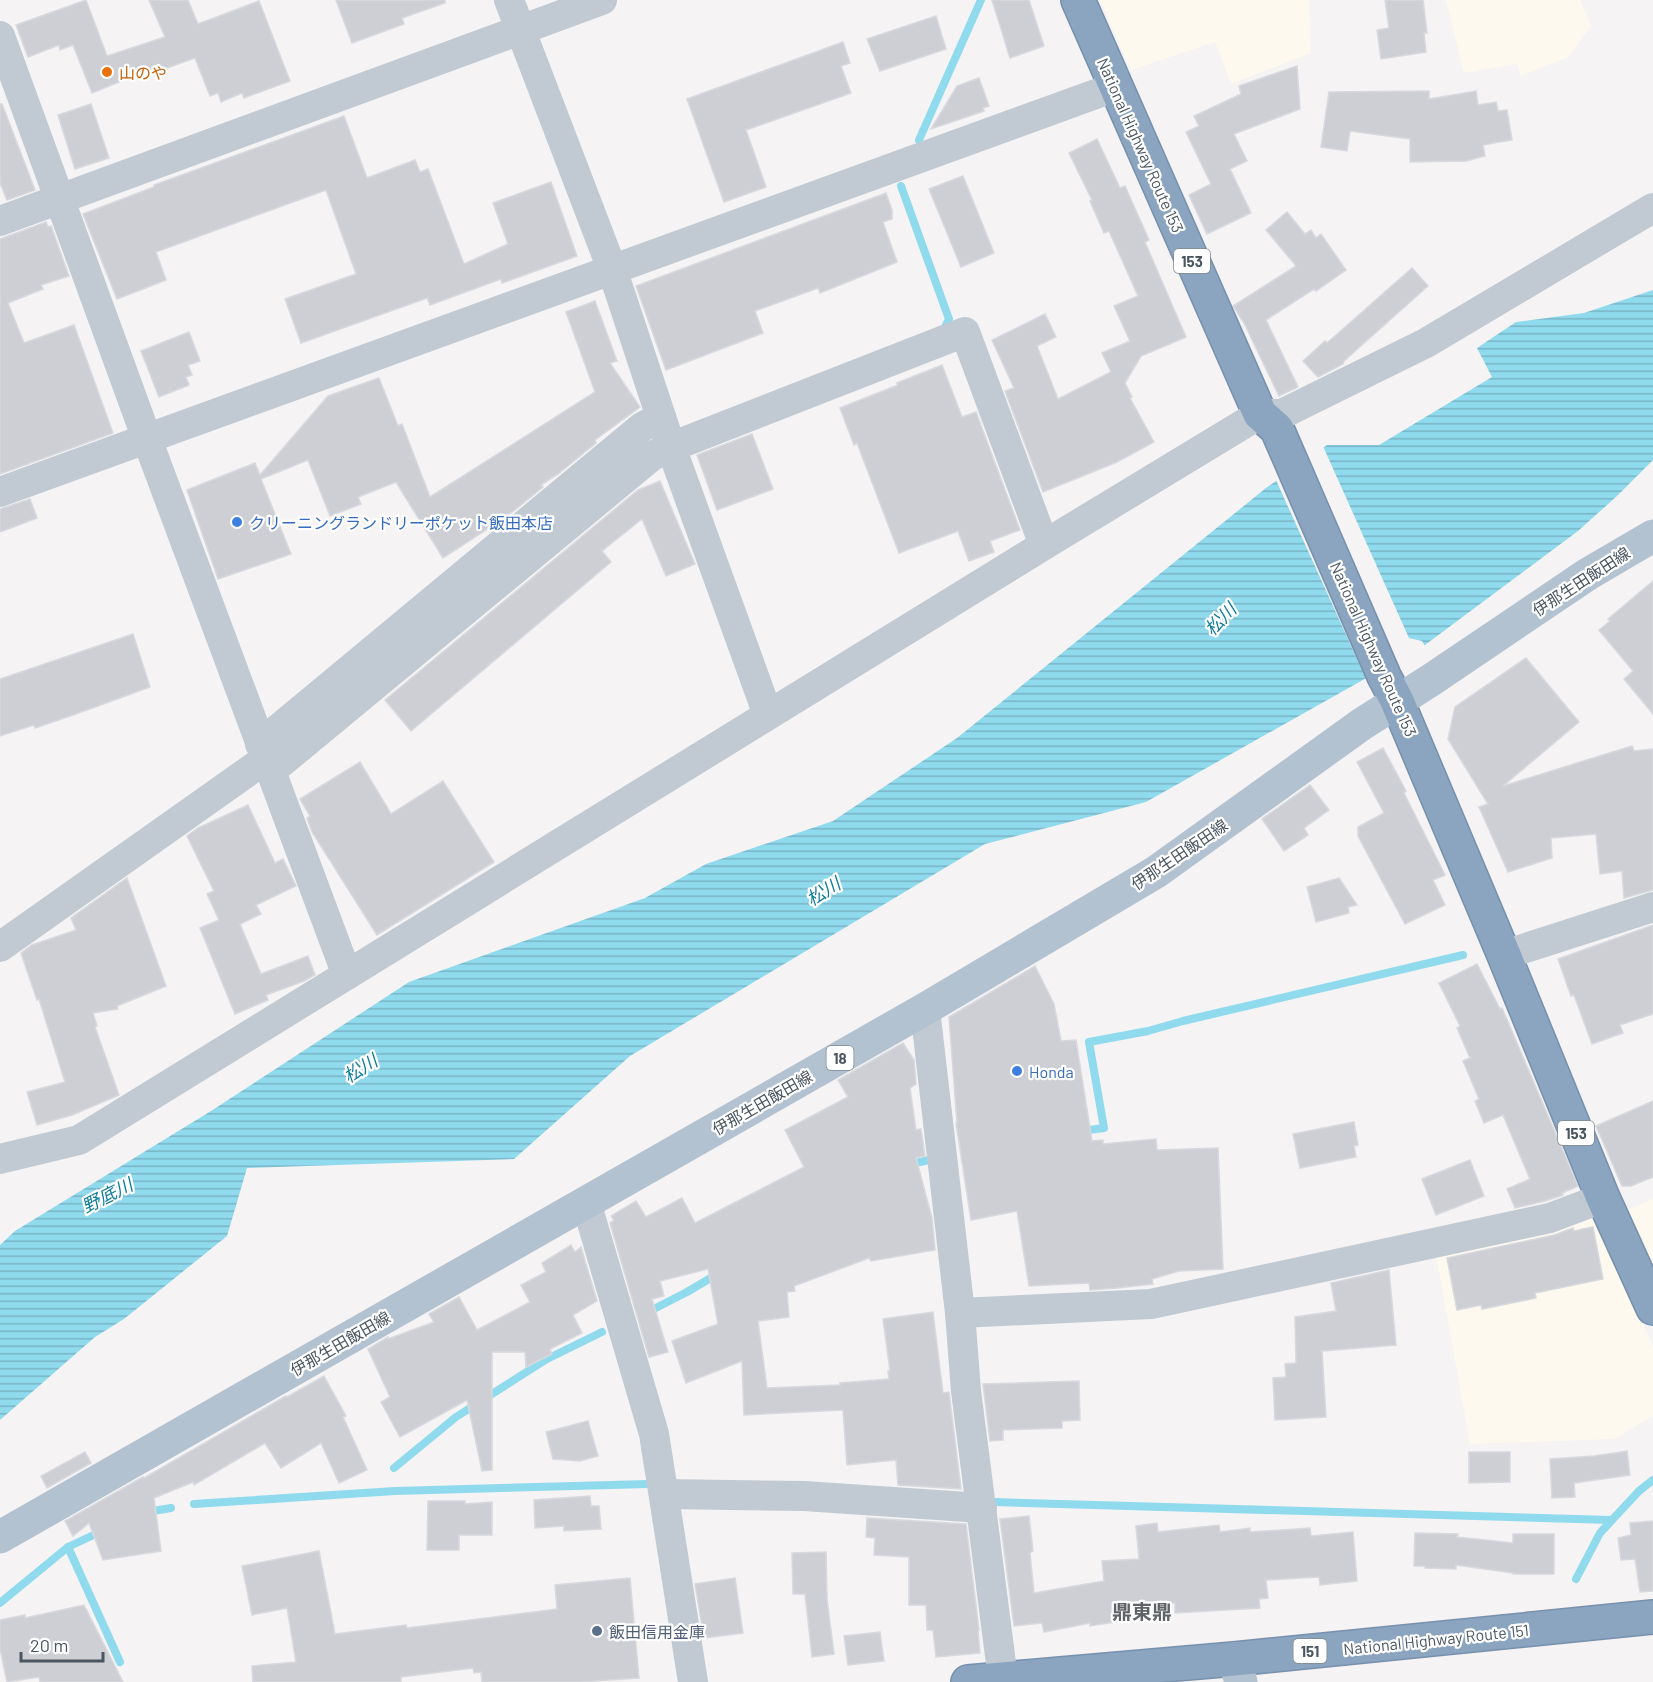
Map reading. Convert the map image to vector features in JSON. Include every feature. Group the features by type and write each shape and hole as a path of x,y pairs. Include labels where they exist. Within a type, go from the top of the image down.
{"highway":[{"name":"National Highway Route 153","path":"1078,0 1115,87 1391,688 1504,955 1603,1198 1653,1308"},
{"name":"National Highway Route 151","path":"968,1682 1237,1670 1653,1617"}],"main road":[{"name":"伊那生田飯田線","path":"0,1537 925,1009 1156,872 1362,724 1391,688 1431,680 1588,574 1653,536"}],"street":[{"path":"509,0 612,269 671,447 768,715"},
{"path":"0,221 602,0"},
{"path":"0,36 346,975"},
{"path":"0,492 1115,87"},
{"path":"0,1159 79,1140 1044,545 1282,414 1426,343 1653,208"},
{"path":"0,947 266,758 652,456 964,332 1044,545"},
{"path":"266,758 642,427 661,417"},
{"path":"1504,955 1653,907"},
{"path":"925,1009 960,1313 966,1391 1003,1679"},
{"path":"960,1313 1151,1304 1550,1218 1603,1198"},
{"path":"586,1202 654,1434 693,1682"},
{"path":"664,1494 804,1496 982,1508"}],"shaded area":[{"path":"1100,0 1309,0 1311,53 1231,84 1215,42 1131,70"},
{"path":"1446,0 1580,0 1591,26 1568,57 1521,76 1517,64 1464,73"},
{"path":"1653,1199 1653,1270 1626,1210"},
{"path":"1595,1214 1653,1346 1653,1416 1614,1439 1470,1444 1435,1249"}],"water":[{"path":"1653,290 1653,460 1578,531 1425,645 1146,802 985,844 630,1056 514,1159 247,1168 227,1236 124,1319 95,1337 0,1420 0,1245 15,1231 211,1111 409,982 645,898 706,864 833,821 957,738 1266,488 1327,445 1379,445 1492,377 1477,348 1516,322 1584,313"}],"pier":[{"path":"1322,444 1409,638 1422,641 1426,648 1367,681 1275,478"}],"building":[{"path":"86,0 107,56 165,37 149,0 188,0 198,24 259,1 290,81 244,98 242,93 221,102 218,93 210,96 195,58 147,75 146,71 92,93 73,45 60,50 59,45 28,57 16,25"},
{"path":"336,0 445,0 445,3 402,18 404,24 352,43"},
{"path":"992,0 1029,0 1044,46 1010,58"},
{"path":"1385,0 1423,0 1427,33 1424,33 1426,52 1381,59 1377,30 1389,28"},
{"path":"936,16 946,49 880,71 867,39"},
{"path":"843,42 850,63 841,66 851,93 746,130 766,187 724,202 687,99"},
{"path":"1297,66 1300,109 1234,134 1247,161 1230,169 1251,213 1207,234 1189,195 1211,184 1186,132 1199,126 1194,116 1241,94 1239,86"},
{"path":"979,78 989,106 983,108 984,111 931,129 957,86"},
{"path":"1429,91 1429,99 1476,91 1478,105 1496,102 1498,111 1507,110 1512,140 1483,145 1485,156 1466,161 1410,162 1410,139 1350,131 1347,151 1321,147 1329,92"},
{"path":"0,104 2,104 35,190 7,200 0,183"},
{"path":"91,104 109,158 75,169 58,115"},
{"path":"344,116 367,178 415,160 420,172 428,169 464,264 508,244 493,203 551,182 577,256 502,283 501,279 430,305 427,298 301,343 285,299 356,274 326,190 156,252 166,280 117,299 83,214 154,187 154,185"},
{"path":"1097,139 1120,188 1125,186 1149,240 1145,242 1186,337 1141,356 1125,383 1132,397 1130,398 1154,442 1117,462 1043,492 1005,391 1014,388 992,340 1045,314 1056,337 1037,346 1058,399 1111,372 1102,353 1130,341 1114,306 1138,296 1109,231 1104,233 1090,201 1092,200 1069,153"},
{"path":"963,176 994,253 961,267 929,189"},
{"path":"886,193 892,210 892,219 883,222 897,262 820,293 818,288 755,311 763,333 666,370 636,286"},
{"path":"1287,212 1305,234 1311,230 1316,238 1321,234 1346,270 1316,291 1314,289 1266,320 1298,387 1279,396 1244,323 1233,306 1296,266 1266,230"},
{"path":"46,222 48,227 51,226 69,276 41,285 43,289 8,303 24,343 74,325 113,433 0,474 0,239"},
{"path":"1412,268 1428,286 1343,364 1318,377 1303,361 1325,341 1327,343"},
{"path":"595,301 617,361 610,363 640,407 595,440 596,443 541,485 543,487 506,517 443,558 396,482 358,497 361,504 330,516 308,460 261,479 291,554 218,579 187,490 255,463 260,475 328,396 379,378 398,426 402,424 430,497 595,392 566,312"},
{"path":"189,332 200,361 188,365 192,375 186,377 189,385 159,397 141,351"},
{"path":"942,365 962,417 976,412 1020,530 990,541 994,552 969,561 958,531 899,553 857,443 854,445 840,408"},
{"path":"752,434 773,489 717,510 697,455"},
{"path":"660,481 695,564 666,576 642,519 602,551 611,562 411,731 385,700 638,490"},
{"path":"30,499 37,518 0,532 0,509"},
{"path":"1653,581 1653,714 1624,679 1633,671 1599,630 1610,621 1608,619"},
{"path":"133,634 150,687 35,728 34,725 0,736 0,679"},
{"path":"1526,658 1579,722 1503,786 1632,746 1634,751 1653,749 1653,890 1624,898 1622,871 1600,874 1596,834 1551,838 1552,858 1508,872 1479,807 1488,804 1448,739 1455,707"},
{"path":"1383,748 1406,791 1404,793 1445,875 1433,880 1445,905 1405,924 1358,836 1358,827 1384,813 1357,762"},
{"path":"360,762 391,814 443,781 494,862 377,935 312,832 307,818 310,816 300,799"},
{"path":"1310,785 1329,810 1304,828 1308,835 1284,851 1262,819"},
{"path":"248,805 275,863 283,859 296,886 256,905 261,914 240,924 261,974 308,956 315,975 266,995 268,1000 235,1014 200,928 219,920 207,894 214,891 187,836 198,828"},
{"path":"127,878 166,986 117,1006 118,1009 93,1013 97,1026 95,1027 119,1095 72,1115 37,1125 27,1092 65,1082 39,999 37,1000 21,953 32,945 76,930 71,918"},
{"path":"1339,878 1357,905 1348,907 1349,913 1316,922 1307,887"},
{"path":"1653,925 1653,1014 1620,1025 1623,1033 1592,1044 1558,959"},
{"path":"1477,964 1500,1009 1502,1008 1578,1186 1562,1193 1563,1195 1515,1208 1507,1189 1530,1179 1503,1115 1484,1123 1475,1101 1479,1099 1463,1061 1470,1058 1457,1028 1460,1026 1439,983"},
{"path":"1035,966 1054,1004 1061,1041 1076,1040 1092,1141 1103,1140 1103,1144 1156,1139 1157,1150 1218,1148 1223,1269 1179,1271 1152,1279 1153,1284 1117,1288 1090,1290 1089,1283 1029,1286 1017,1211 971,1220 956,1123 949,1017"},
{"path":"903,1043 914,1060 916,1084 910,1088 916,1130 921,1129 925,1156 916,1158 932,1218 935,1250 871,1261 869,1258 794,1286 795,1291 787,1292 789,1317 758,1321 767,1388 840,1385 840,1383 889,1379 883,1319 933,1312 943,1393 949,1392 961,1489 898,1485 896,1460 847,1465 843,1410 744,1415 742,1361 686,1383 672,1341 718,1324 708,1269 660,1281 664,1296 652,1299 668,1352 649,1357 610,1223 614,1220 611,1216 636,1201 646,1217 682,1198 695,1223 804,1167 785,1130 848,1097 838,1080"},
{"path":"1653,1101 1653,1177 1631,1186 1622,1186 1596,1126"},
{"path":"1354,1122 1358,1145 1354,1146 1356,1157 1300,1168 1293,1134"},
{"path":"1470,1160 1484,1196 1436,1215 1422,1179"},
{"path":"1593,1227 1603,1279 1535,1293 1536,1298 1482,1309 1481,1305 1457,1310 1447,1258 1554,1235 1573,1228 1574,1231"},
{"path":"571,1245 575,1252 581,1247 597,1301 573,1315 582,1333 550,1349 552,1354 526,1367 525,1352 492,1352 492,1470 482,1471 467,1400 400,1437 381,1402 390,1397 368,1349 388,1337 388,1339 434,1322 429,1314 459,1297 477,1330 530,1302 521,1285 546,1272 542,1263"},
{"path":"1389,1270 1396,1345 1322,1351 1326,1417 1275,1420 1273,1378 1286,1377 1285,1364 1296,1363 1295,1317 1336,1311 1331,1283"},
{"path":"324,1376 346,1416 343,1417 367,1470 339,1483 321,1443 281,1468 265,1443 194,1485 193,1482 154,1498 161,1551 103,1560 89,1523 73,1536 65,1521"},
{"path":"1079,1381 1080,1420 1062,1421 1062,1428 1003,1430 1003,1440 990,1441 983,1384"},
{"path":"588,1421 598,1456 580,1461 553,1459 546,1432"},
{"path":"1627,1451 1630,1475 1574,1483 1575,1497 1552,1498 1550,1459"},
{"path":"85,1452 91,1463 47,1488 41,1476"},
{"path":"1469,1452 1510,1452 1510,1482 1469,1483"},
{"path":"590,1496 591,1506 599,1506 601,1529 564,1531 564,1526 535,1528 534,1500"},
{"path":"428,1501 465,1501 465,1504 492,1502 492,1535 459,1535 459,1550 427,1550"},
{"path":"1029,1516 1034,1593 1104,1581 1102,1561 1139,1559 1136,1526 1157,1523 1158,1532 1219,1525 1220,1532 1250,1528 1250,1532 1310,1528 1311,1536 1353,1532 1357,1581 1320,1585 1319,1577 1266,1580 1268,1598 1259,1599 1260,1608 1175,1613 1175,1603 1126,1606 1129,1620 1090,1626 1090,1623 1044,1632 1042,1623 1014,1626 1000,1519"},
{"path":"867,1518 966,1524 980,1653 936,1657 933,1630 927,1630 926,1605 909,1605 909,1557 874,1555 875,1538 866,1537"},
{"path":"1653,1521 1653,1591 1640,1592 1635,1559 1621,1560 1618,1538 1631,1535 1630,1523"},
{"path":"1415,1533 1458,1534 1457,1537 1513,1543 1513,1534 1554,1534 1554,1574 1513,1574 1456,1565 1456,1569 1414,1566"},
{"path":"319,1551 335,1634 406,1625 407,1628 557,1609 555,1585 630,1578 639,1678 581,1682 482,1682 481,1672 474,1673 473,1668 401,1677 401,1682 253,1682 252,1666 296,1662 287,1608 252,1615 242,1566"},
{"path":"826,1552 827,1599 834,1654 812,1657 805,1594 793,1594 792,1553"},
{"path":"735,1578 743,1633 704,1638 695,1584"},
{"path":"84,1605 123,1682 40,1682 39,1677 7,1682 0,1649 0,1620 25,1615 25,1618"},
{"path":"880,1632 884,1661 848,1665 844,1636"}],"waterway":[{"path":"919,140 981,0"},
{"path":"901,186 949,319 944,329 940,330"},
{"path":"1081,1131 1104,1128 1089,1042 1148,1031 1463,955"},
{"path":"907,1165 929,1160"},
{"path":"646,1313 719,1273"},
{"path":"394,1468 456,1417 547,1359 602,1332"},
{"path":"1576,1579 1600,1533 1639,1491 1653,1480"},
{"path":"194,1504 395,1491 648,1484"},
{"path":"993,1502 1611,1520"},
{"path":"147,1512 171,1508"},
{"path":"0,1603 68,1547 102,1531"},
{"path":"68,1547 120,1662"}],"place":[{"name":"山のや","path":"107,72"},
{"name":"クリーニングランドリーポケット飯田本店","path":"237,522"},
{"name":"Honda","path":"1017,1071"},
{"name":"飯田信用金庫","path":"597,1631"}],"district":[{"name":"鼎東鼎","path":"1142,1611"}],"water label":[{"name":"松川","path":"1220,619"},
{"name":"松川","path":"823,891"},
{"name":"松川","path":"360,1068"},
{"name":"野底川","path":"107,1195"}]}
